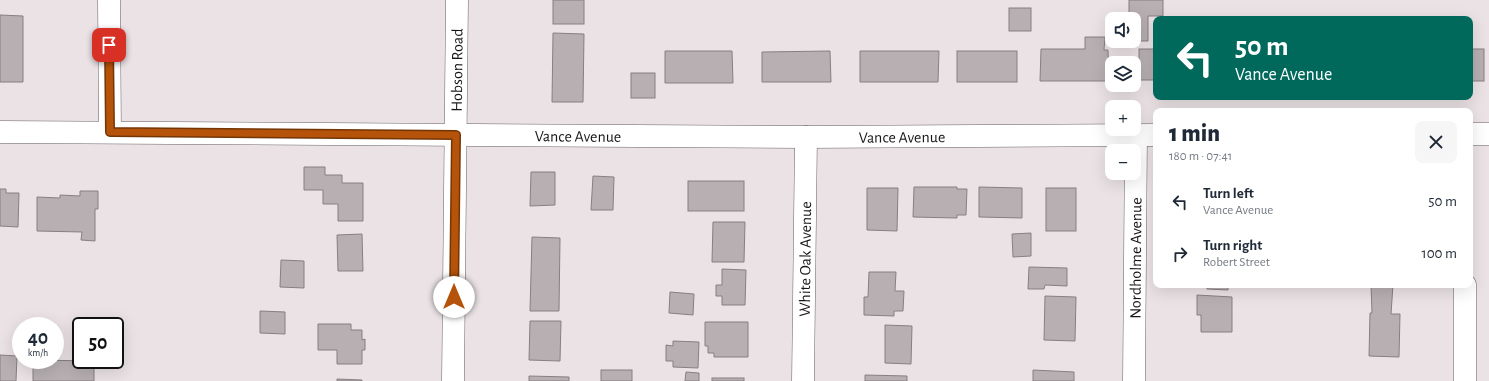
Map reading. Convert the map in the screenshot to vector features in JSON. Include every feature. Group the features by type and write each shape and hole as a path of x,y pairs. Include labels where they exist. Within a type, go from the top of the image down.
{"street":[{"path":"108,0 110,132"},
{"name":"Hobson Road","path":"453,381 457,0"},
{"name":"Vance Avenue","path":"0,132 806,137 1146,135"},
{"path":"1473,134 1489,134"},
{"name":"Nordholme Avenue","path":"1134,381 1146,135"},
{"name":"White Oak Avenue","path":"803,381 806,137"},
{"path":"1465,288 1465,381"}],"building":[{"path":"553,0 584,0 584,24 553,24"},
{"path":"1129,0 1163,0 1163,16 1148,16 1148,41 1141,41 1141,12 1129,12"},
{"path":"1009,8 1031,8 1031,31 1009,31"},
{"path":"0,15 23,16 23,82 0,82"},
{"path":"553,33 584,34 583,102 552,102"},
{"path":"1085,37 1105,37 1104,50 1108,50 1108,56 1105,56 1105,81 1040,81 1041,49 1085,49"},
{"path":"1139,49 1153,49 1153,80 1141,80 1141,56 1139,56"},
{"path":"1473,49 1484,49 1484,81 1473,81"},
{"path":"665,51 732,51 733,83 665,83"},
{"path":"830,51 831,82 762,82 762,52"},
{"path":"860,51 939,51 938,82 860,82"},
{"path":"957,51 1017,51 1017,82 957,82"},
{"path":"631,73 655,73 655,98 631,98"},
{"path":"304,167 325,167 325,175 342,175 342,183 363,183 363,221 338,221 338,204 323,204 323,190 304,190"},
{"path":"531,172 555,172 555,205 530,206"},
{"path":"593,176 614,177 613,210 591,210"},
{"path":"688,181 744,181 744,211 688,211"},
{"path":"914,187 957,187 957,189 967,189 966,215 957,215 957,218 913,217"},
{"path":"979,187 1022,188 1022,218 979,217"},
{"path":"867,188 898,188 897,231 867,230"},
{"path":"1046,188 1076,188 1076,231 1046,231"},
{"path":"0,189 6,189 6,193 19,193 18,227 0,226"},
{"path":"80,191 98,191 98,209 95,209 95,241 81,240 82,232 37,231 37,197 60,198 60,195 80,196"},
{"path":"713,222 745,222 744,262 712,262"},
{"path":"1031,233 1031,256 1013,257 1012,234"},
{"path":"362,234 363,271 338,271 337,235"},
{"path":"532,237 560,238 559,311 530,311"},
{"path":"281,260 304,261 304,288 280,287"},
{"path":"1029,267 1067,268 1067,286 1045,285 1044,289 1028,289"},
{"path":"722,269 746,270 745,305 722,305 722,296 716,296 716,285 722,285"},
{"path":"869,272 896,272 895,291 904,291 903,311 894,311 894,316 864,315 864,297 868,297"},
{"path":"1228,288 1228,290 1207,289"},
{"path":"1371,288 1393,288 1391,314 1400,314 1399,357 1369,356 1370,313 1372,313"},
{"path":"670,292 694,294 693,315 669,313"},
{"path":"1197,295 1232,297 1232,332 1201,332 1201,315 1197,315"},
{"path":"1045,296 1076,297 1075,341 1044,340"},
{"path":"260,311 285,312 285,334 260,333"},
{"path":"530,321 561,321 560,361 529,360"},
{"path":"705,322 748,322 748,357 714,357 714,353 708,353 708,346 705,346"},
{"path":"318,324 351,324 351,330 362,330 362,340 365,339 365,350 362,350 362,364 337,364 337,350 318,350"},
{"path":"885,325 912,326 911,364 885,363"},
{"path":"673,341 699,342 698,368 673,367 673,361 666,361 666,345 673,346"},
{"path":"0,355 12,356 12,369 16,369 16,381 0,381"},
{"path":"64,361 72,361 72,369 94,369 94,381 33,381 33,369 64,369"},
{"path":"601,370 632,370 632,381 601,381"},
{"path":"1033,370 1074,372 1074,381 1033,381"},
{"path":"686,372 699,373 699,381 685,381"},
{"path":"865,375 907,376 907,381 865,381"},
{"path":"529,376 569,377 569,381 529,381"},
{"path":"712,378 744,378 744,381 712,381"},
{"path":"337,379 362,380 362,381 337,381"}],"route":[{"path":"109,45 110,132 456,135 454,297"}]}
